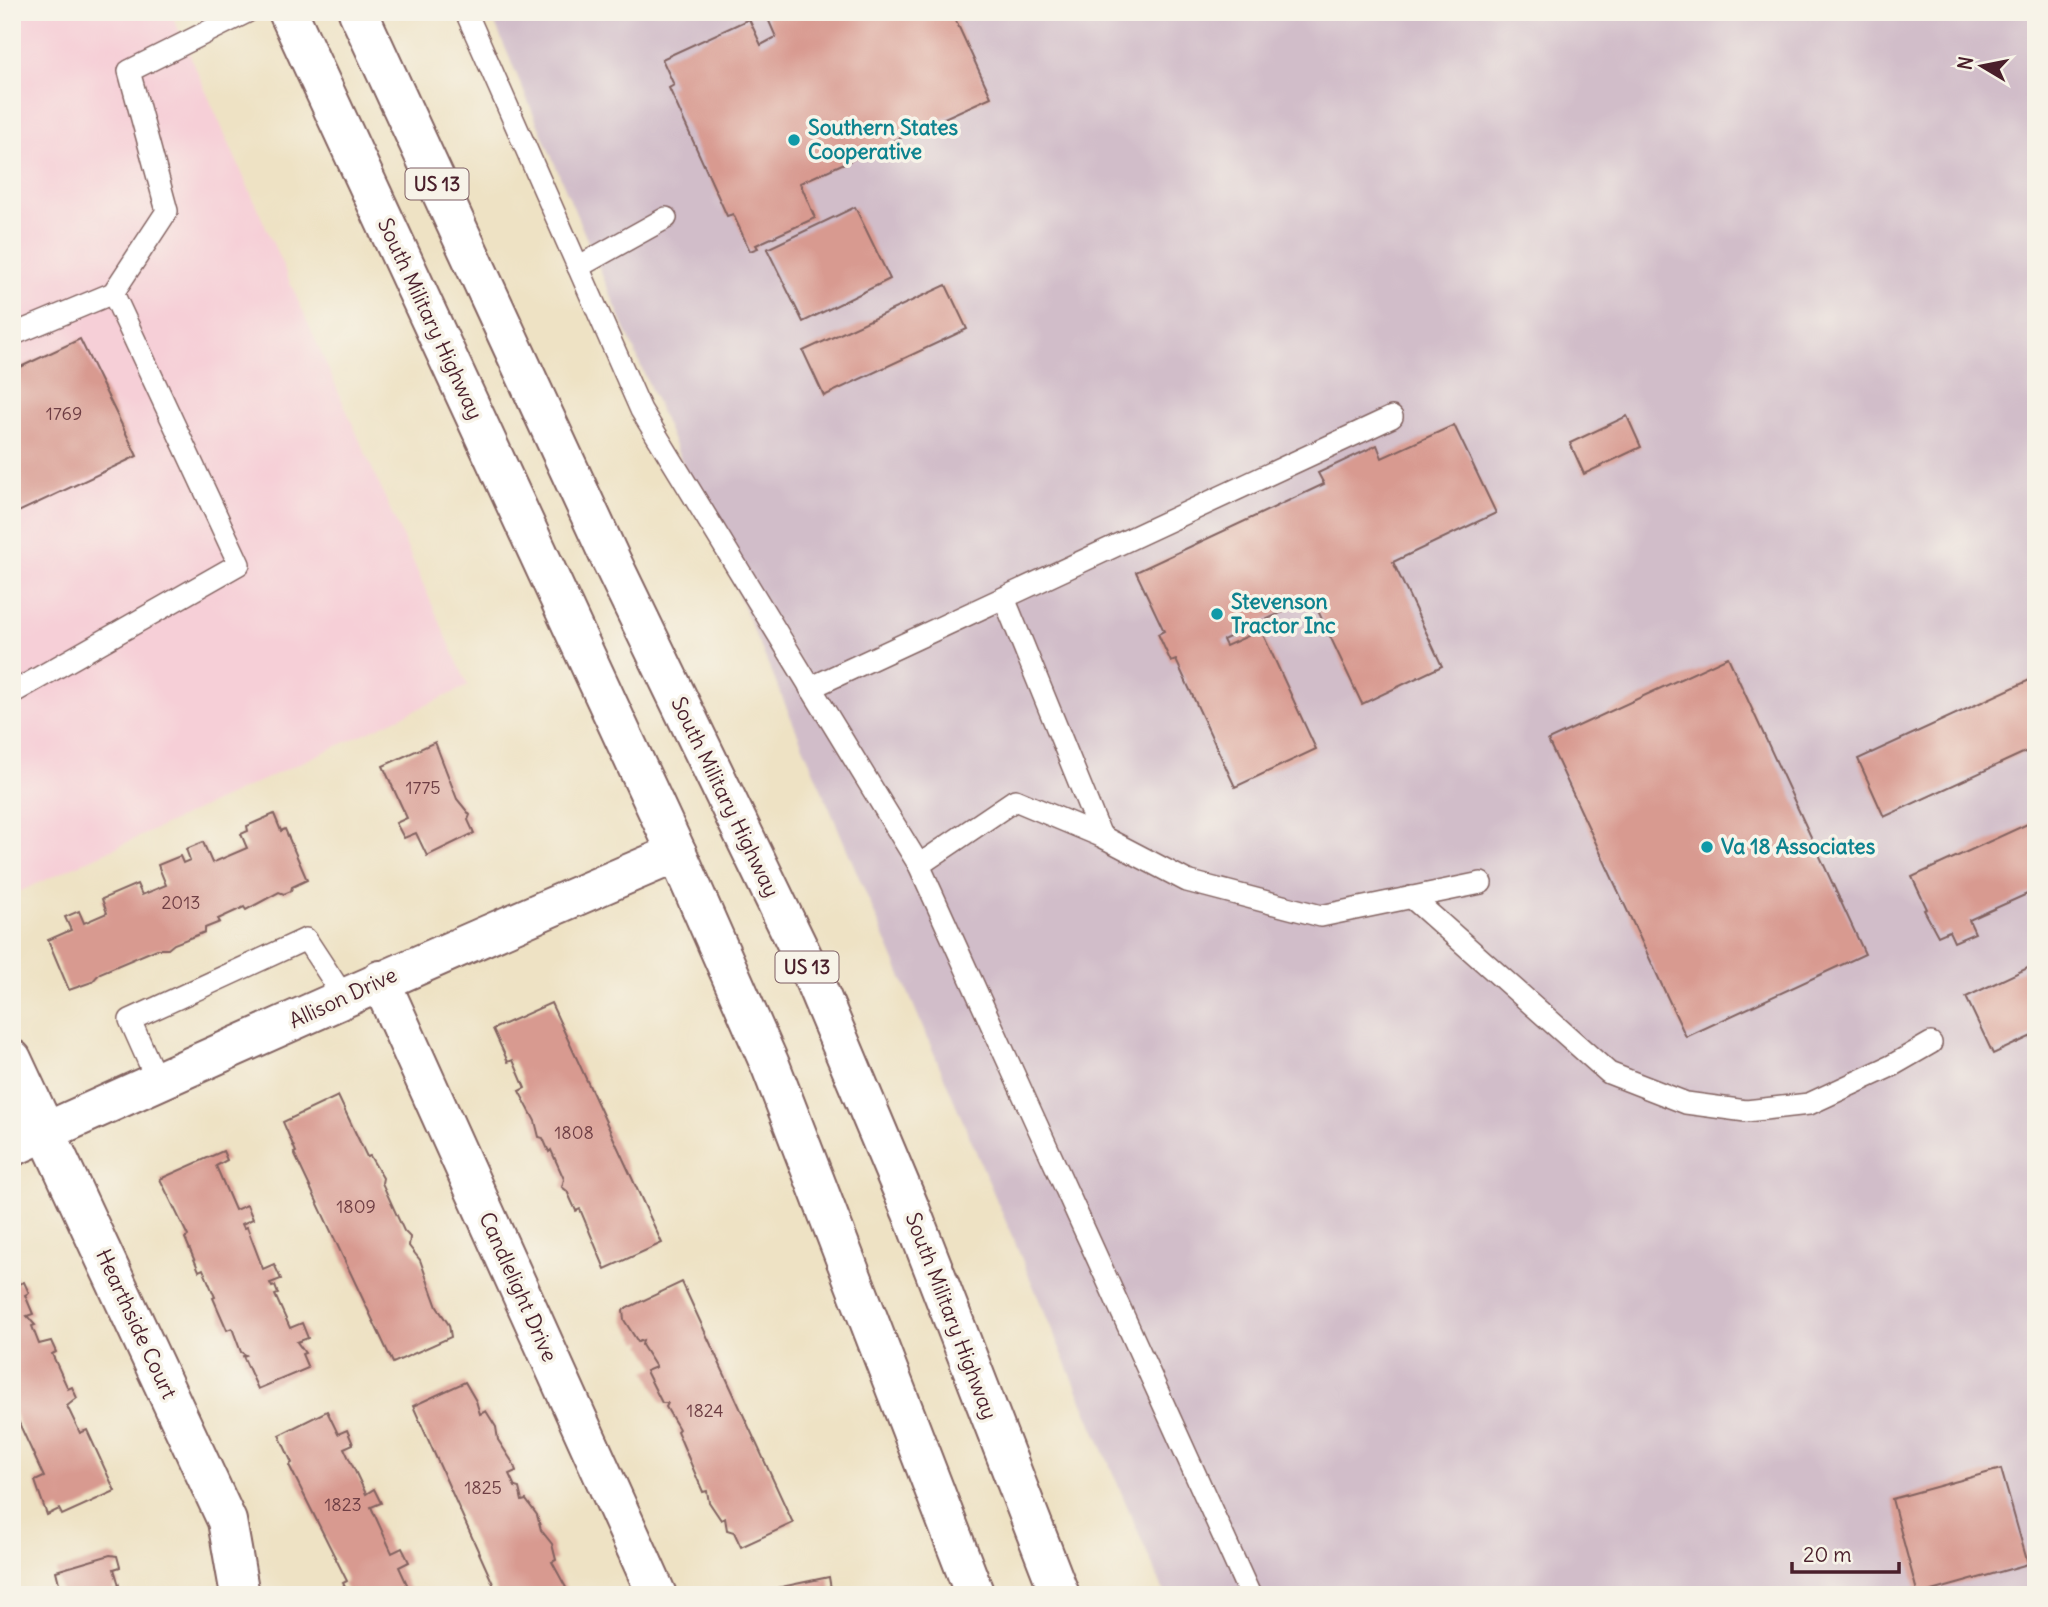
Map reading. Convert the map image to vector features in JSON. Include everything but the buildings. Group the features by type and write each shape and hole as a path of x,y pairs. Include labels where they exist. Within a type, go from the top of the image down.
{"main road":[{"name":"South Military Highway","path":"288,12 677,853 771,1067 975,1595"},
{"name":"South Military Highway","path":"358,12 609,556 814,980 911,1211 1060,1595"},
{"name":"Allison Drive","path":"12,1147 380,980 677,853"},
{"name":"Candlelight Drive","path":"380,980 657,1595"},
{"name":"Hearthside Court","path":"12,1059 227,1521 240,1595"}],"lane":[{"path":"12,335 113,293 167,211 128,71 247,12"},
{"path":"466,12 641,410 919,866 1250,1595"},
{"path":"578,267 666,218"},
{"path":"12,693 239,564 113,293"},
{"path":"810,688 1392,417"},
{"path":"1004,598 1101,836"},
{"path":"919,866 1015,800 1101,836 1187,881 1321,916 1481,883"},
{"path":"1411,897 1609,1073 1686,1103 1746,1111 1809,1104 1891,1066 1931,1043"},
{"path":"158,1083 130,1020 306,939 344,997"}],"shaded area":[{"path":"12,12 171,12 468,686 12,895"},
{"path":"490,12 2036,12 2036,1595 1165,1595"}],"place":[{"name":"Southern States Cooperative","path":"794,140"},
{"name":"Stevenson Tractor Inc","path":"1217,614"},
{"name":"Va 18 Associates","path":"1707,847"}]}
